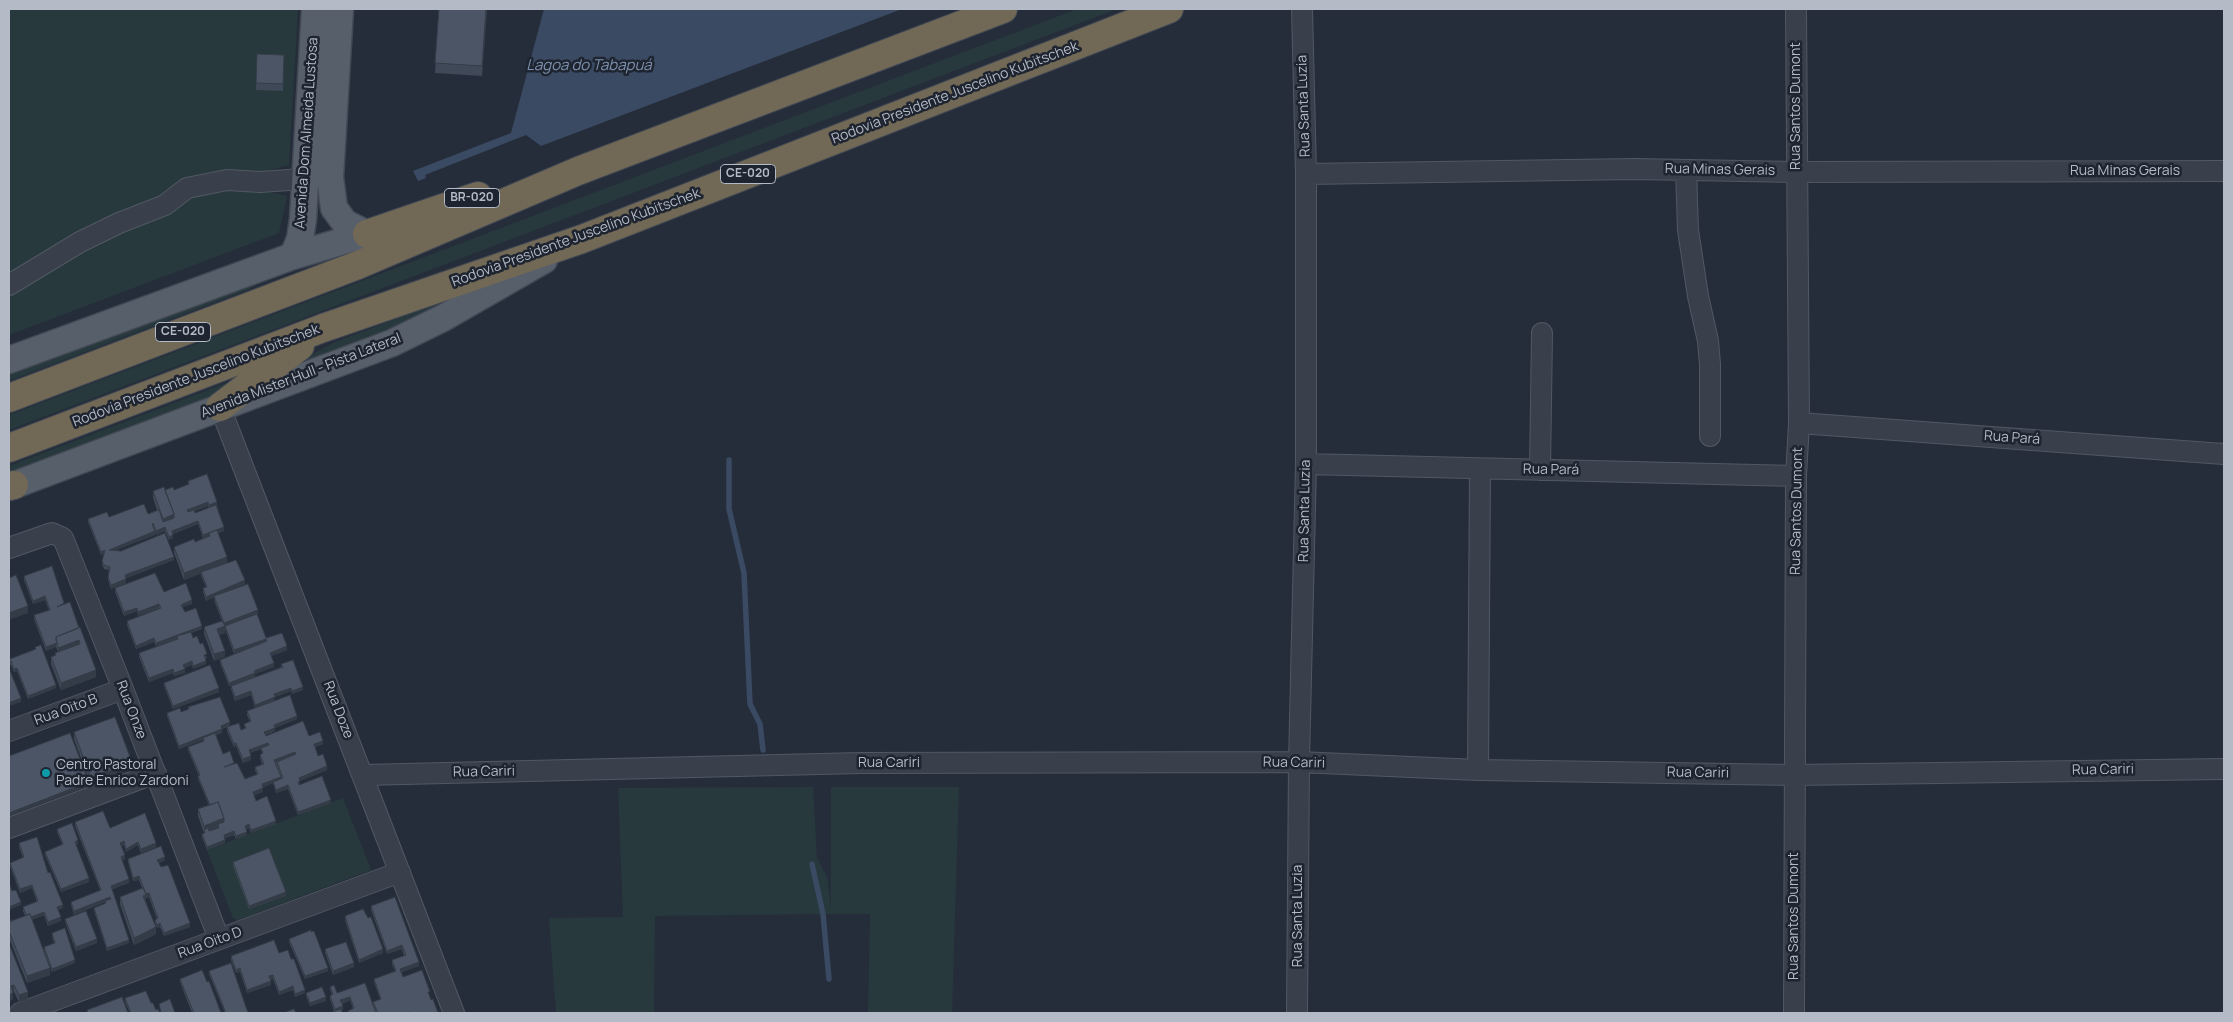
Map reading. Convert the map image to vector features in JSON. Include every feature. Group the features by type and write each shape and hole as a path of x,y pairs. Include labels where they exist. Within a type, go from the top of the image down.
{"highway":[{"name":"CE-020","path":"9,398 358,265 578,170 1004,9"},
{"name":"Rodovia Presidente Juscelino Kubitschek","path":"9,448 323,328 582,239 1169,9"},
{"name":"BR-020","path":"367,234 528,178 578,170"},
{"path":"220,407 323,328"}],"main road":[{"name":"Avenida Dom Almeida Lustosa","path":"315,9 318,177 334,208 345,223 367,234"},
{"name":"Avenida Dom Almeida Lustosa","path":"293,256 300,239 303,219 318,177 340,9"},
{"name":"BR-020","path":"9,360 293,256 367,234"},
{"name":"Avenida Mister Hull - Pista Lateral","path":"10,486 392,343 443,318 582,239"}],"street":[{"name":"Rua Santa Luzia","path":"1298,1013 1299,762 1306,464 1306,174 1302,9"},
{"name":"Rua Santos Dumont","path":"1794,1013 1796,476 1799,423 1796,9"},
{"path":"1686,170 1689,238 1698,296 1708,341 1710,364 1710,436"},
{"name":"Rua Minas Gerais","path":"1306,174 1686,170 1796,172 2224,171"},
{"path":"9,285 80,242 119,223 165,205 188,188 227,180 260,182 318,177"},
{"path":"1540,470 1542,332"},
{"name":"Rua Doze","path":"220,407 454,1013"},
{"name":"Rua Pará","path":"1799,423 2224,454"},
{"name":"Rua Pará","path":"1306,464 1796,476"},
{"path":"1478,770 1480,469"},
{"name":"Rua Onze","path":"9,548 52,533 63,538 220,939"},
{"name":"Rua Oito B","path":"9,731 123,689"},
{"name":"Rua Cariri","path":"363,775 861,763 1299,762 1478,770 1794,775 2224,769"},
{"path":"9,828 156,774"},
{"name":"Rua Oito D","path":"20,1013 400,872"}],"shaded area":[{"path":"9,9 298,9 289,165 260,173 260,190 287,196 279,233 9,335"},
{"path":"1077,9 1117,9 9,430 9,415"},
{"path":"272,277 247,290 9,381 9,371"},
{"path":"457,296 427,318 301,365 313,354 335,342"},
{"path":"242,377 224,394 9,476 9,466"},
{"path":"813,787 817,858 827,877 831,908 831,787 959,787 952,1013 868,1013 870,914 823,914 655,916 654,1013 556,1013 549,918 623,917 618,788"},
{"path":"343,798 371,870 238,920 233,918 207,850"}],"water":[{"name":"Lagoa do Tabapuá","path":"544,9 902,9 541,146 526,135 425,175 426,178 418,181 413,171 511,133"}],"building":[{"path":"439,9 486,9 482,66 435,63"},
{"path":"257,54 284,55 283,84 256,83"},
{"path":"207,474 217,502 209,505 208,502 187,510 188,512 194,510 195,513 216,505 224,527 203,535 198,521 172,531 173,535 169,537 165,527 156,531 153,523 155,531 109,550 121,551 165,533 174,557 125,575 126,579 111,585 108,577 110,567 104,565 102,561 105,550 101,552 88,519 107,512 109,517 144,504 148,514 159,510 163,522 174,518 165,490 173,487 174,490 189,484 188,481"},
{"path":"164,487 174,514 163,519 153,491"},
{"path":"217,530 227,557 184,573 174,547 194,539 195,542 210,536 209,533"},
{"path":"236,560 245,580 206,597 203,588 207,587 201,572"},
{"path":"52,566 64,603 57,607 70,602 79,628 56,637 57,643 46,647 34,615 50,610 45,596 33,601 24,576"},
{"path":"155,573 164,592 186,583 192,600 181,605 185,612 196,608 202,626 156,643 154,638 136,646 127,621 161,608 159,604 138,612 137,608 124,612 115,588"},
{"path":"16,575 28,606 9,613 9,578"},
{"path":"248,584 258,610 224,623 214,596"},
{"path":"257,614 266,638 282,633 287,646 270,653 274,663 229,683 220,660 267,641 266,639 234,650 225,626"},
{"path":"222,621 225,626 217,629 225,651 214,654 204,627"},
{"path":"80,627 96,670 61,683 51,657 56,655 55,653 80,644 79,640 58,648 56,637"},
{"path":"191,632 193,638 197,636 200,644 203,643 207,654 204,655 206,661 193,666 192,661 183,665 185,669 174,673 173,669 149,678 139,653 178,639 177,636"},
{"path":"41,645 56,685 28,696 17,668 14,669 11,661 9,662 9,656 10,659 36,649 35,647"},
{"path":"293,660 303,687 292,691 291,688 274,694 275,697 255,705 251,691 235,697 231,686 283,667 281,664"},
{"path":"210,665 219,688 173,706 164,683"},
{"path":"9,668 21,698 9,703"},
{"path":"290,695 297,716 274,725 275,728 264,732 266,736 303,721 309,736 320,732 323,741 314,744 318,756 323,754 327,766 299,778 300,781 298,782 299,785 322,776 331,800 298,812 288,785 276,790 273,782 283,778 277,762 296,754 295,752 274,760 281,777 262,784 263,788 253,792 256,801 267,796 276,821 251,830 249,824 245,826 247,832 236,836 234,831 224,835 225,840 207,847 202,834 205,833 204,830 208,828 209,831 219,828 218,824 224,822 224,818 218,802 210,805 188,747 204,741 203,738 215,733 223,754 230,751 234,763 224,767 237,763 245,779 258,774 255,767 264,764 260,755 263,753 261,748 269,745 268,743 249,750 251,756 243,759 227,727 239,723 241,730 246,728 244,724 251,721 247,711"},
{"path":"220,697 230,722 221,726 222,729 179,746 167,713 180,708 181,712 189,709 188,707"},
{"path":"115,717 132,762 91,778 74,732"},
{"name":"Centro Pastoral Padre Enrico Zardoni","path":"70,733 89,782 9,813 9,756"},
{"path":"218,802 224,818 204,826 198,809"},
{"path":"103,811 110,828 145,813 156,843 141,849 138,842 126,849 124,841 120,843 125,855 121,857 129,879 111,886 129,940 107,948 94,908 106,903 105,901 111,899 110,897 74,911 71,902 101,890 75,822"},
{"path":"72,823 78,840 75,842 89,878 61,889 45,852 63,844 57,829"},
{"path":"37,837 48,873 50,872 63,905 57,907 61,917 48,922 44,912 31,917 30,914 26,915 23,907 38,901 32,885 20,889 10,863 24,857 19,843"},
{"path":"161,846 165,857 157,860 161,867 168,865 190,923 164,933 160,923 157,925 155,920 158,918 149,893 146,894 139,876 133,878 128,859"},
{"path":"269,848 286,892 249,906 233,862"},
{"path":"9,882 12,891 16,890 21,902 9,907"},
{"path":"143,888 146,895 143,896 156,927 134,938 120,897"},
{"path":"395,897 419,962 400,969 403,977 422,970 430,992 428,992 431,1000 433,999 438,1013 378,1013 373,1002 381,999 374,979 396,971 392,960 406,955 402,945 387,951 371,906"},
{"path":"363,909 368,918 371,917 383,949 359,960 345,916"},
{"path":"86,911 97,939 76,947 65,919"},
{"path":"30,914 50,968 27,976 9,931 9,922"},
{"path":"65,928 75,960 52,969 44,947 55,943 52,933"},
{"path":"311,930 311,932 314,931 328,968 305,976 289,939"},
{"path":"274,940 279,953 288,950 291,959 294,959 305,990 295,994 293,986 279,992 273,975 269,976 271,981 247,990 240,968 236,970 231,956"},
{"path":"346,942 354,963 333,971 325,949"},
{"path":"9,946 28,992 19,995 14,985 11,986 13,993 9,995"},
{"path":"231,963 248,1013 226,1013 209,971"},
{"path":"202,970 207,982 209,981 221,1013 194,1013 180,979"},
{"path":"365,983 376,1013 348,1013 348,1011 354,1008 350,997 340,1000 343,1006 335,1009 330,996 333,994 330,987 334,985 337,993"},
{"path":"322,987 326,997 310,1003 306,993"},
{"path":"146,991 151,1003 160,1013 131,1013 125,998"},
{"path":"122,997 128,1013 88,1013 87,1010"},
{"path":"170,999 175,1013 161,1013 159,1004"},
{"path":"294,1009 296,1013 283,1013"},
{"path":"341,1009 342,1013 329,1013"}],"waterway":[{"path":"729,460 729,509 744,573 750,704 760,724 763,750"},
{"path":"812,864 823,914 829,979"}],"place":[{"name":"Centro Pastoral Padre Enrico Zardoni","path":"46,773"}]}
